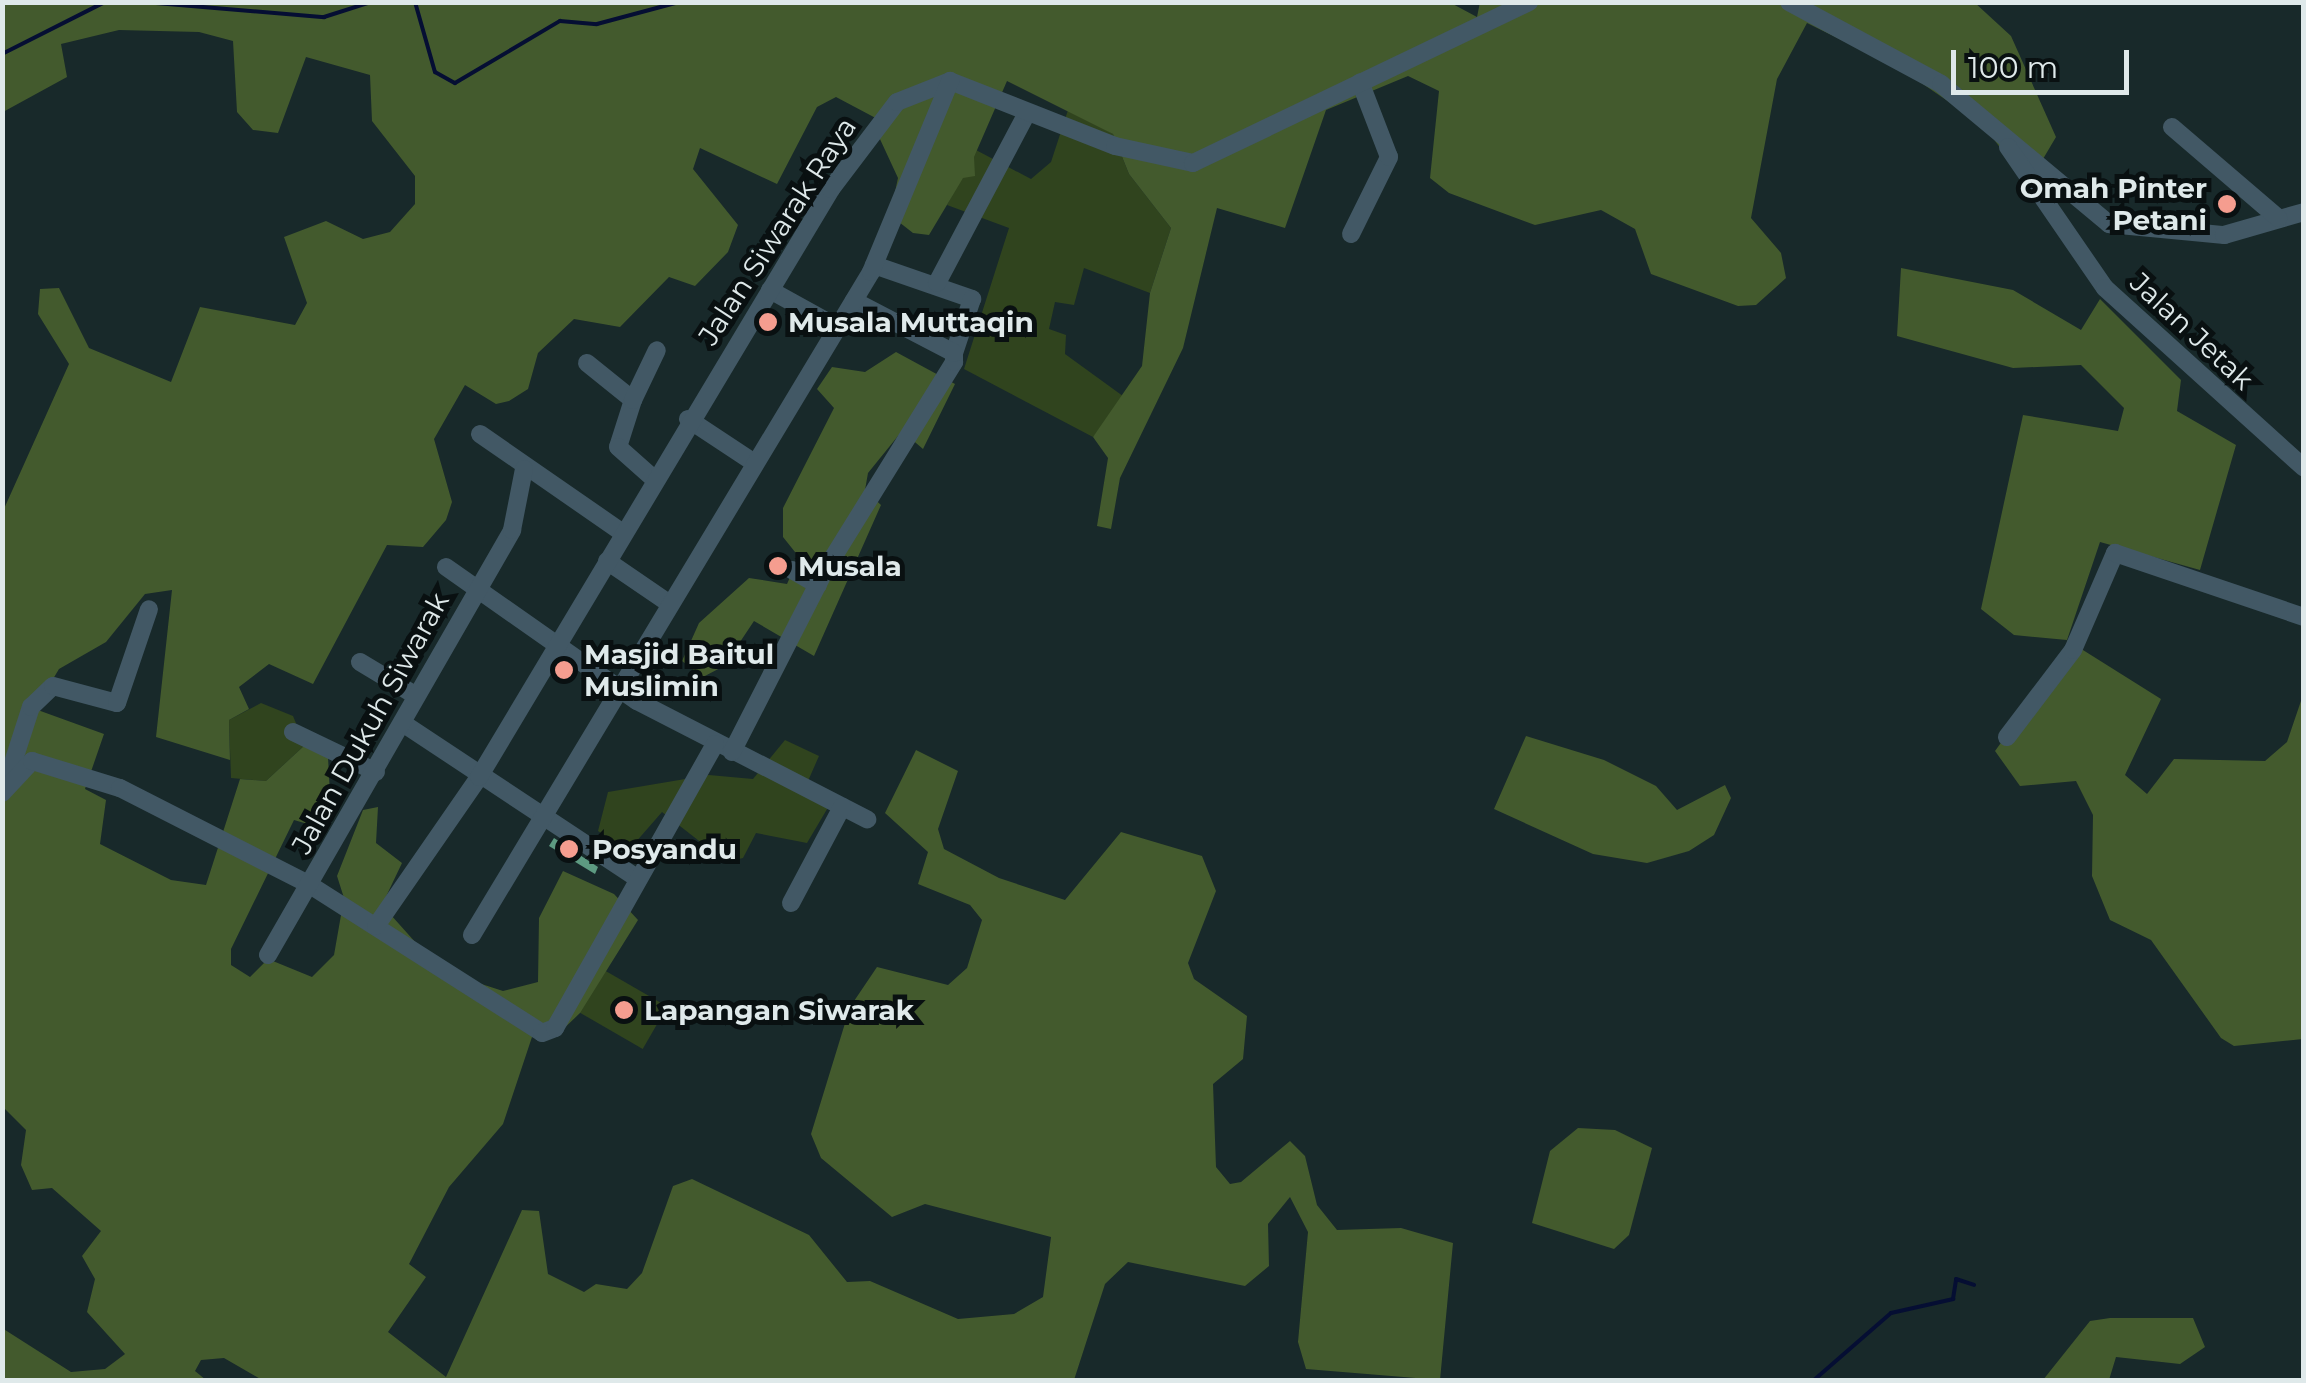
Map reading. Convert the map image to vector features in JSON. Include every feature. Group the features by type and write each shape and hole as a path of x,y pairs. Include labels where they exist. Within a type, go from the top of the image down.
{"street":[{"path":"472,934 545,820 753,462 854,301 874,265 950,81 1027,113 1193,163 1530,2"},
{"path":"1789,2 1941,84 2109,224 2224,234 2304,212"},
{"name":"Jalan Siwarak Raya","path":"376,926 479,777 688,420 897,102 950,81"},
{"path":"1351,234 1389,157 1360,82"},
{"path":"936,283 1027,113"},
{"name":"Jalan Jetak","path":"1991,122 2105,288 2304,468"},
{"path":"2172,127 2278,218"},
{"path":"404,724 634,876 724,748 954,353 972,299 936,283 874,265"},
{"path":"770,290 835,326"},
{"path":"854,301 954,353"},
{"path":"654,478 618,447 633,400 657,350"},
{"path":"587,363 633,400"},
{"path":"688,420 753,462"},
{"path":"480,434 524,470 623,533"},
{"name":"Jalan Dukuh Siwarak","path":"310,884 512,530 524,470"},
{"path":"2007,737 2073,650 2115,552 2304,617"},
{"path":"606,561 670,604"},
{"name":"Jalan Dukuh Siwarak","path":"446,568 620,689 724,748 867,819"},
{"path":"792,570 818,585"},
{"path":"4,788 31,707 53,686 116,703 149,609"},
{"path":"360,662 416,695"},
{"path":"293,732 376,772"},
{"name":"Jalan Dukuh Siwarak","path":"4,788 21,764 57,763 310,884 548,1032 634,876"},
{"path":"790,903 842,807"},
{"path":"268,955 310,884"}],"green space":[{"path":"1449,2 1477,17 1480,2 1974,2 2011,36 2056,137 2043,159 2007,157 1984,126 1904,71 1807,23 1777,79 1751,218 1781,253 1786,278 1756,305 1738,306 1651,274 1635,229 1601,210 1535,225 1449,193 1430,178 1439,91 1408,76 1326,110 1285,228 1217,208 1183,348 1120,478 1111,529 1097,526 1108,458 1093,437 1142,366 1150,293 1171,228 1129,174 1113,134 1007,81 974,157 975,176 963,178 929,235 913,233 890,215 898,178 879,137 885,123 836,97 817,107 777,184 700,148 693,169 738,225 728,252 695,286 669,277 620,327 574,319 538,353 528,389 509,401 496,404 465,385 434,439 452,502 446,520 423,547 387,545 313,684 269,664 239,687 249,709 229,720 230,760 156,737 172,590 145,594 106,642 59,669 35,709 104,734 85,789 106,800 100,844 171,880 206,885 240,779 266,781 305,745 328,757 330,794 318,827 294,820 231,949 231,965 250,977 268,959 312,977 334,955 344,898 337,876 363,810 378,807 376,843 402,863 382,905 425,953 466,979 503,991 538,982 539,918 563,871 614,894 638,920 580,1013 554,1038 532,1037 503,1124 449,1187 409,1264 426,1277 388,1332 446,1377 522,1210 539,1211 548,1274 584,1292 596,1284 627,1289 642,1273 673,1186 692,1179 809,1235 847,1282 870,1281 958,1319 1014,1314 1043,1297 1051,1237 925,1204 892,1217 821,1158 811,1134 850,1007 877,967 948,985 967,968 982,920 970,905 918,884 928,852 885,813 916,750 958,771 938,829 944,849 999,878 1065,900 1121,832 1202,856 1216,891 1188,963 1194,979 1247,1016 1243,1059 1213,1084 1216,1167 1230,1184 1241,1182 1290,1141 1305,1156 1317,1205 1337,1230 1401,1228 1453,1243 1440,1380 1306,1369 1298,1342 1308,1232 1290,1197 1268,1224 1269,1266 1245,1286 1128,1262 1105,1284 1074,1380 262,1380 224,1358 201,1360 195,1371 206,1380 3,1380 2,1328 71,1372 105,1369 125,1354 87,1312 95,1279 82,1256 101,1231 52,1188 32,1190 21,1165 26,1130 3,1107 3,511 69,364 38,314 40,289 59,288 89,348 171,382 200,307 295,325 307,303 284,237 326,221 363,239 390,232 415,204 415,176 372,121 370,75 306,57 278,133 253,130 237,112 233,41 199,32 119,30 61,44 67,77 3,112 3,3"},
{"path":"1069,107 1113,134 1129,174 1171,228 1150,293 1084,268 1074,305 1055,302 1049,329 1066,335 1065,354 1127,399 1093,437 964,369 1009,228 947,205 976,150 1031,179 1051,162"},
{"path":"1901,268 2013,290 2081,330 2100,299 2181,380 2177,411 2236,445 2200,570 2100,542 2067,640 2014,635 1981,609 2023,415 2118,431 2124,408 2081,365 2013,368 1897,336"},
{"path":"896,352 955,384 923,449 902,431 868,473 865,490 881,505 814,656 754,621 724,666 703,677 682,661 699,623 749,578 787,584 799,557 783,537 783,508 834,408 817,389 832,367 865,372"},
{"path":"2067,640 2161,699 2125,775 2147,794 2174,759 2265,761 2287,742 2303,695 2303,1039 2234,1046 2221,1038 2151,940 2110,920 2092,876 2093,815 2076,781 2020,786 1995,751 2067,651"},
{"path":"261,703 293,716 305,745 266,781 231,778 229,720"},
{"path":"1526,736 1604,760 1656,786 1677,810 1725,785 1731,798 1714,835 1689,851 1647,863 1593,854 1494,809"},
{"path":"785,740 819,756 808,781 836,794 807,843 756,833 743,858 726,862 662,812 628,851 598,831 608,792 709,775 753,779"},
{"name":"Lapangan Siwarak","path":"604,970 667,1006 643,1049 580,1012"},
{"path":"1578,1128 1615,1130 1652,1148 1629,1235 1614,1249 1532,1223 1550,1151"},
{"path":"2193,1318 2205,1347 2180,1364 2116,1357 2109,1380 2043,1380 2090,1321"}],"building":[{"path":"554,838 598,867 595,874 549,846"}],"waterway":[{"path":"2,54 105,2"},
{"path":"144,2 324,17 371,2"},
{"path":"415,2 435,72 455,83 560,21 597,24 679,2"},
{"path":"1814,1380 1891,1313 1953,1299 1956,1279 1974,1285"}],"place":[{"name":"Omah Pinter Petani","path":"2227,204"},
{"name":"Musala Muttaqin","path":"768,322"},
{"name":"Musala","path":"778,566"},
{"name":"Masjid Baitul Muslimin","path":"564,670"},
{"name":"Posyandu","path":"569,849"},
{"name":"Lapangan Siwarak","path":"624,1010"}]}
